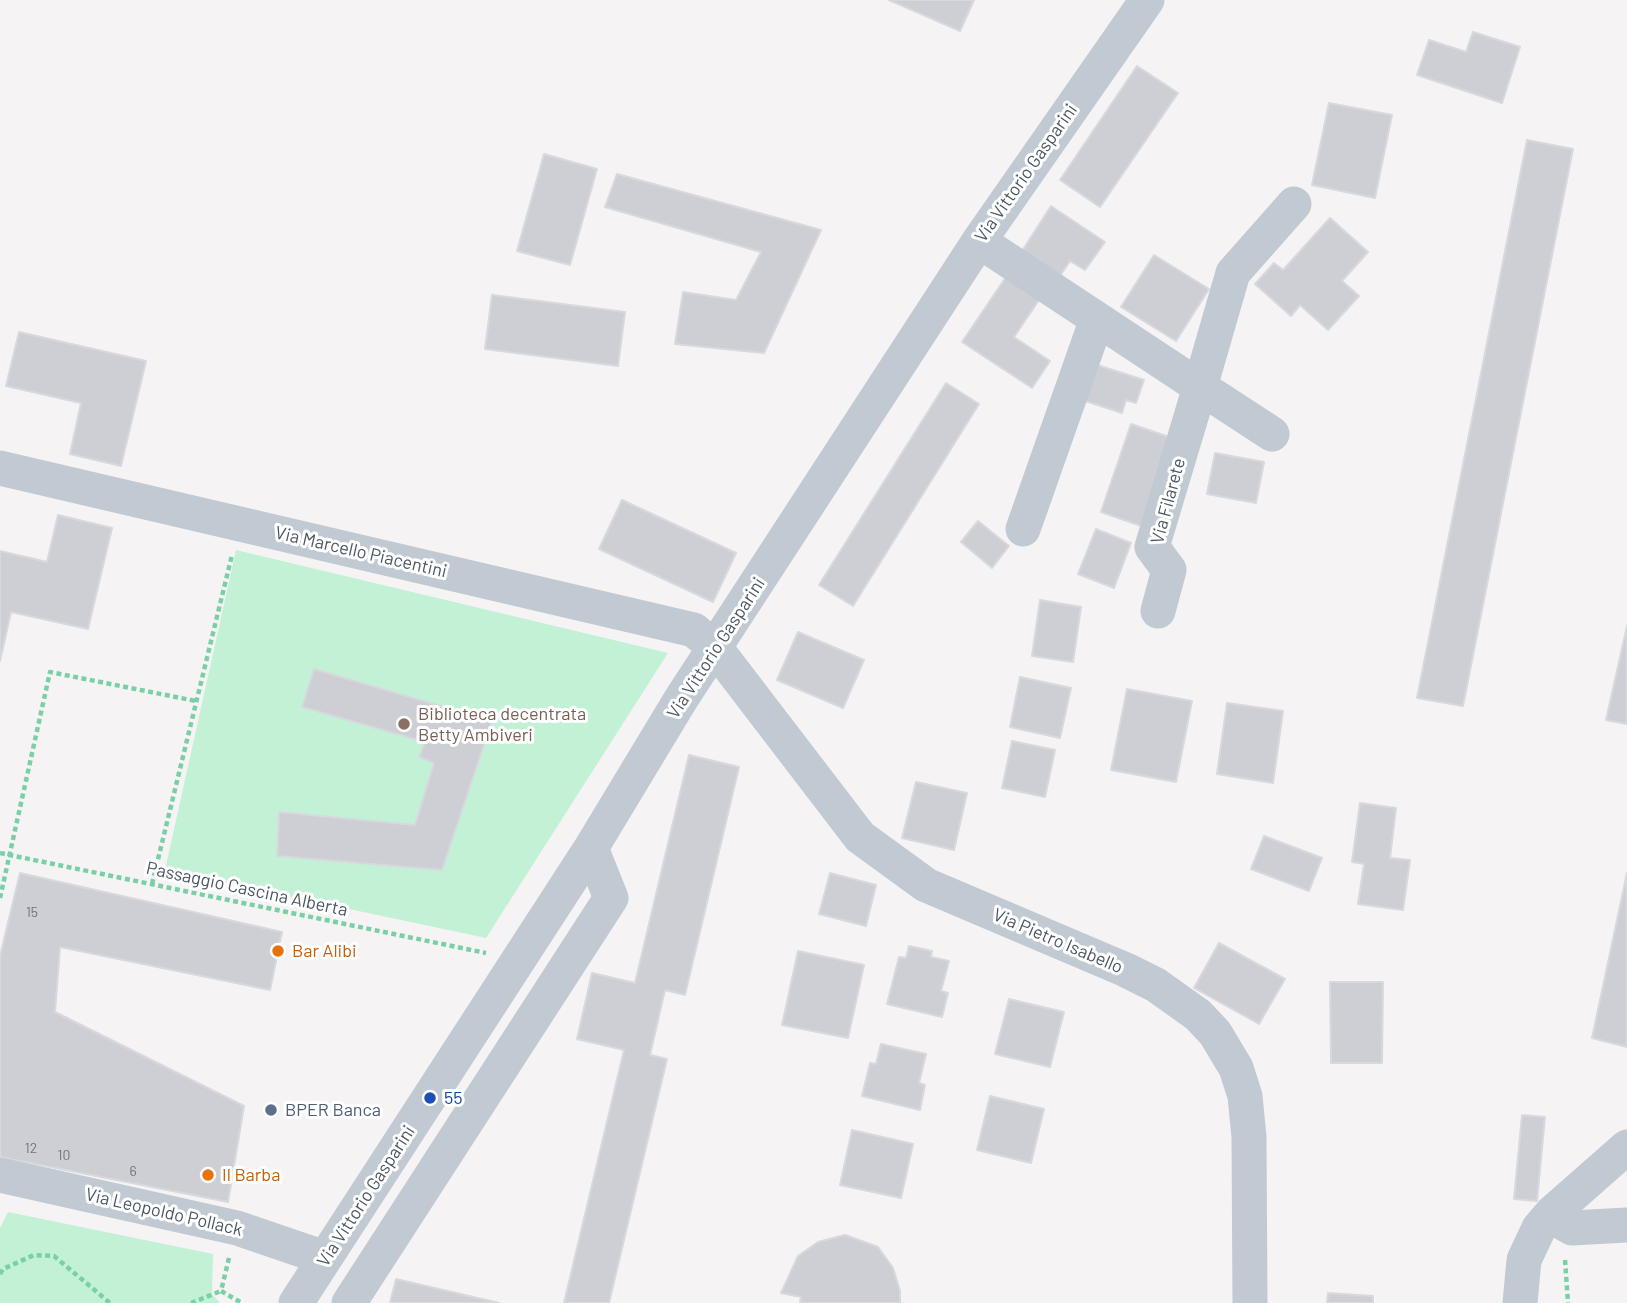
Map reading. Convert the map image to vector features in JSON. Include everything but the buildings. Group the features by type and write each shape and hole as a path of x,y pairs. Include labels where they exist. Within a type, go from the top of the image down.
{"street":[{"name":"Via Vittorio Gasparini","path":"296,1303 591,848 681,699 979,241 1147,0"},
{"name":"Via Filarete","path":"1158,611 1169,570 1152,547 1233,273 1294,204"},
{"path":"979,241 1272,434"},
{"path":"1023,529 1097,319"},
{"name":"Via Marcello Piacentini","path":"0,468 694,630 716,649"},
{"name":"Via Pietro Isabello","path":"716,649 860,837 926,885 1156,985 1198,1015 1215,1033 1236,1068 1245,1096 1249,1138 1250,1303"},
{"path":"349,1303 611,898 591,848"},
{"path":"1520,1303 1524,1260 1539,1228 1558,1219 1627,1147"},
{"name":"Via Leopoldo Pollack","path":"0,1175 237,1228 325,1258"},
{"path":"1558,1219 1572,1228 1627,1225"}],"path":[{"path":"152,884 240,523"},
{"path":"0,898 50,672 196,701"},
{"name":"Passaggio Cascina Alberta","path":"0,853 489,954"},
{"path":"1558,1219 1568,1303"},
{"path":"221,1291 237,1228"},
{"path":"0,1274 3,1269 34,1255 54,1256 110,1303"},
{"path":"191,1303 221,1291"},
{"path":"221,1291 242,1303"}],"green space":[{"path":"236,550 668,653 486,938 165,870"},
{"path":"8,1212 213,1254 212,1294 220,1303 0,1303 0,1228"}],"place":[{"name":"Biblioteca decentrata Betty Ambiveri","path":"404,724"},
{"name":"Bar Alibi","path":"278,951"},
{"name":"55","path":"430,1098"},
{"name":"BPER Banca","path":"271,1110"},
{"name":"Il Barba","path":"208,1175"}]}
